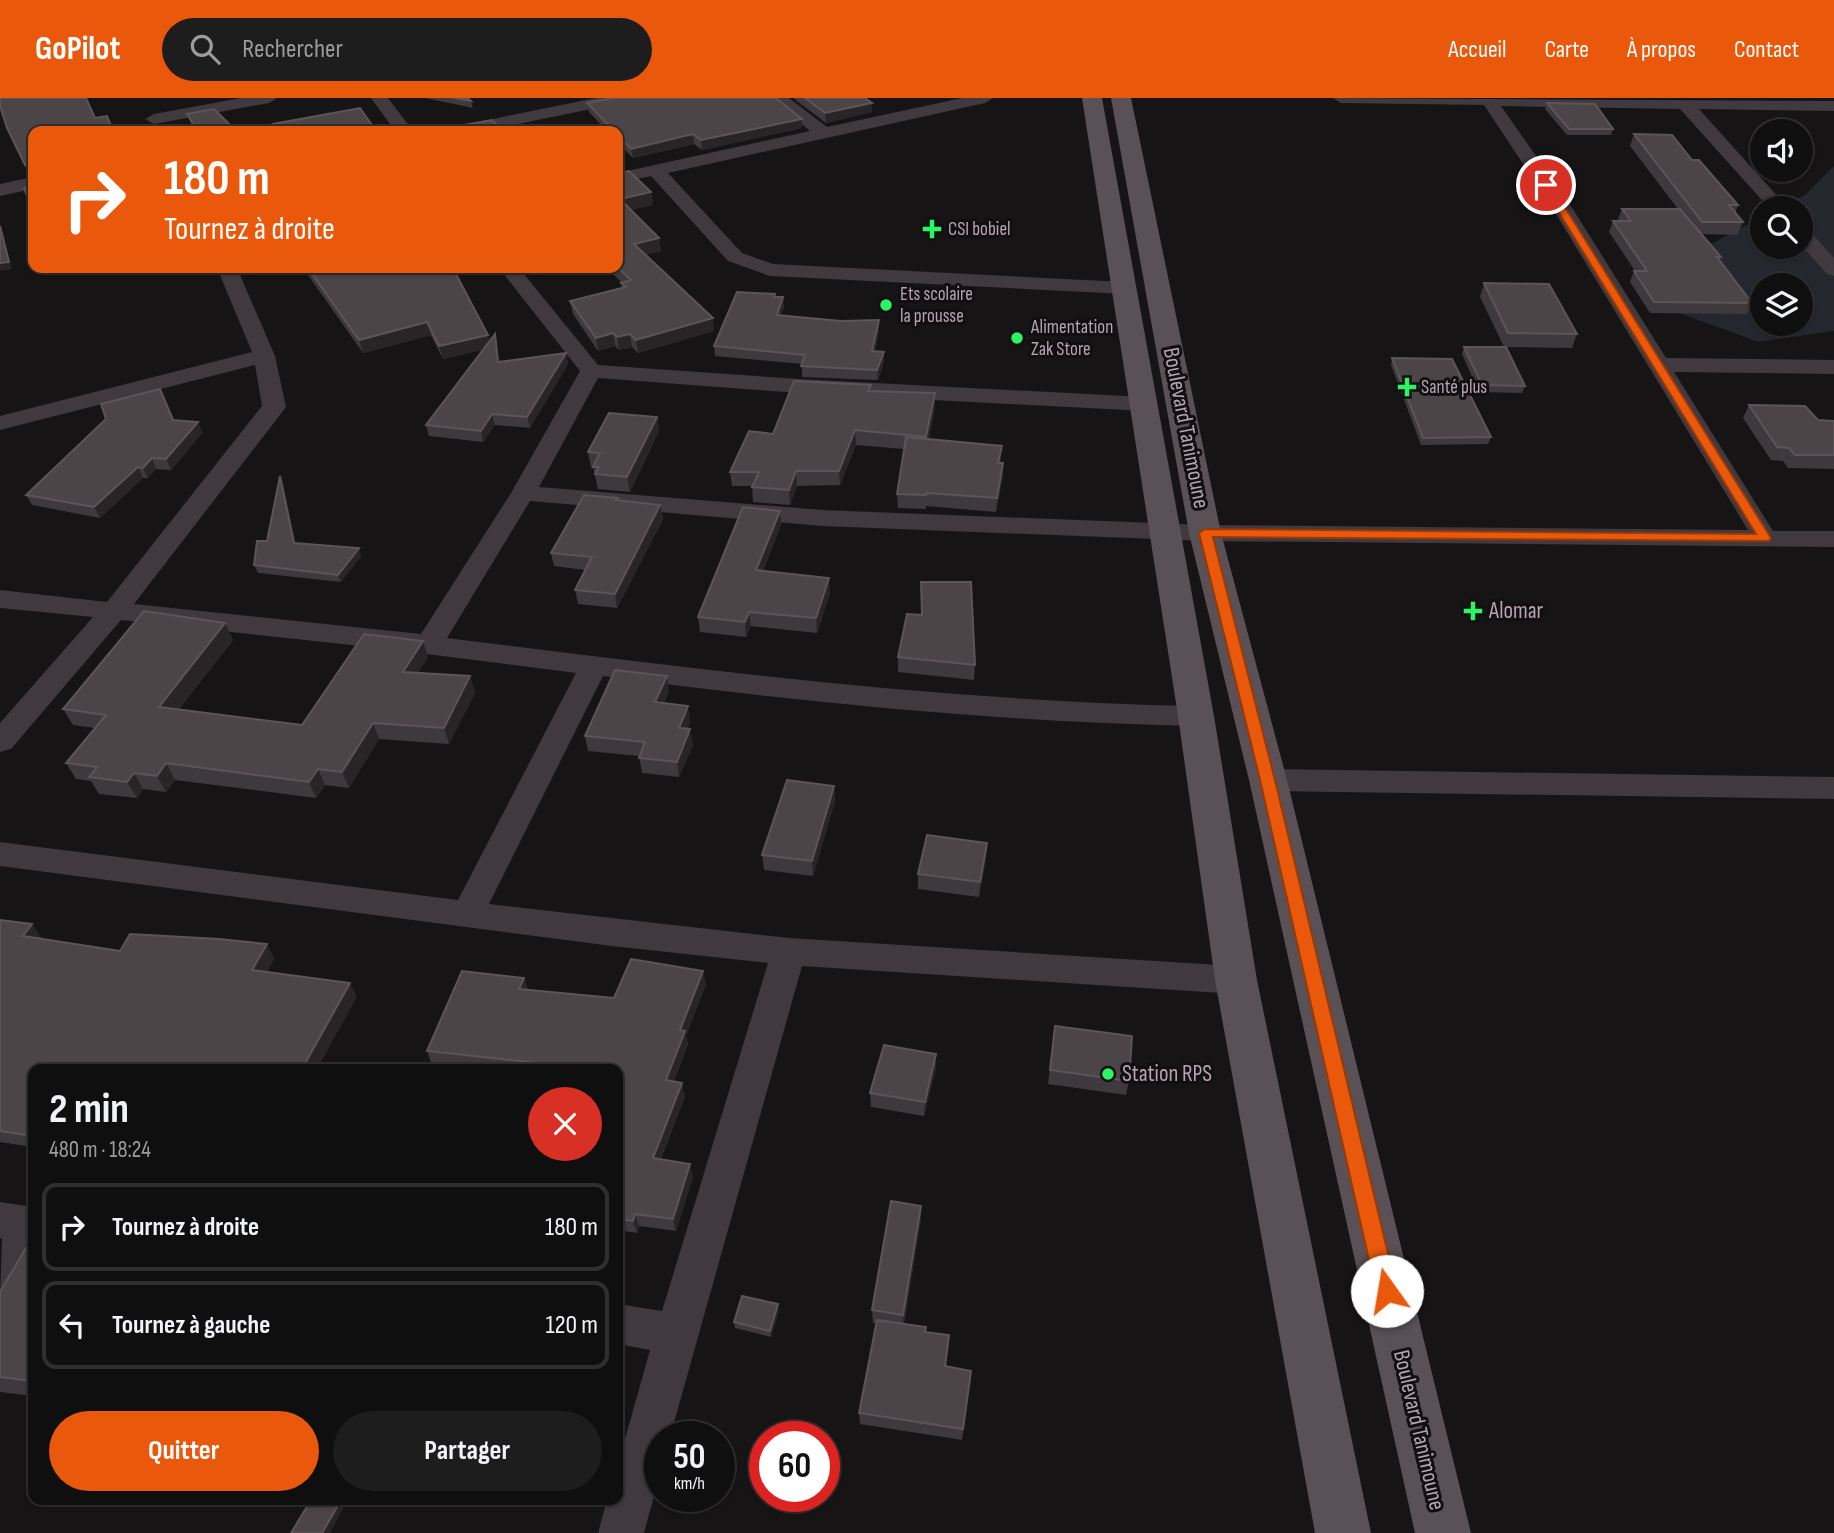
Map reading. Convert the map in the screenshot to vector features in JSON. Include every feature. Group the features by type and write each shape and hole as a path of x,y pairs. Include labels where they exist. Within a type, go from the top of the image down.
{"main road":[{"name":"Boulevard Tanimoune","path":"1092,98 1196,716 1236,981 1343,1533"},
{"name":"Boulevard Tanimoune","path":"1121,98 1205,533 1268,780 1443,1533"}],"street":[{"path":"144,98 157,125 269,98"},
{"path":"379,98 400,126"},
{"path":"483,126 621,98"},
{"path":"778,98 824,133"},
{"path":"623,177 985,98"},
{"path":"1341,98 1834,106"},
{"path":"1488,100 1561,206 1765,538"},
{"path":"1685,104 1768,196"},
{"path":"655,170 735,257 770,270 1124,288"},
{"path":"0,190 28,184"},
{"path":"1813,246 1834,270"},
{"path":"0,742 114,611 273,410 273,391 264,356 230,273"},
{"path":"513,273 591,371 881,391 1145,404"},
{"path":"0,423 264,356"},
{"path":"1658,365 1834,367"},
{"path":"429,644 523,493 591,371"},
{"path":"523,493 822,518 1205,533 1834,539"},
{"path":"0,600 429,644 594,666 983,709 1196,716"},
{"path":"467,914 594,666"},
{"path":"1268,780 1834,788"},
{"path":"0,854 789,952 1236,981"},
{"path":"621,1533 676,1334 789,952"},
{"path":"0,1220 28,1224"},
{"path":"0,1279 28,1233"},
{"path":"623,1325 676,1334"}],"shaded area":[{"path":"1834,166 1834,331 1813,334 1813,273 1750,273 1750,336 1799,336 1758,342 1674,311 1707,246 1750,223 1750,259 1813,259 1813,196 1803,196"}],"building":[{"path":"0,98 86,98 95,118 107,116 111,126 28,126 28,166 25,165 7,128"},
{"path":"613,98 776,98 802,119 701,140 693,134 631,149 623,140 623,126 609,126 587,103"},
{"path":"805,98 865,98 872,103 825,113"},
{"path":"1547,103 1595,104 1613,129 1569,129"},
{"path":"360,108 373,126 275,126 273,124"},
{"path":"214,109 231,126 194,126 187,114"},
{"path":"492,120 497,126 458,126"},
{"path":"1634,134 1672,135 1692,160 1699,160 1738,205 1729,205 1743,222 1702,222"},
{"path":"629,171 651,192 623,198 623,172"},
{"path":"623,202 659,238 634,244 713,318 636,340 630,334 617,337 613,333 596,338 570,301 626,287 621,283 631,280 623,273"},
{"path":"1622,209 1680,209 1721,257 1717,257 1750,303 1654,302 1634,271 1647,271 1613,221 1631,221"},
{"path":"0,226 9,262 0,263"},
{"path":"312,273 455,273 488,335 439,346 427,322 359,340"},
{"path":"1484,283 1549,284 1577,334 1508,333"},
{"path":"737,292 775,294 774,297 783,297 777,315 841,321 879,320 872,351 884,352 877,370 801,366 805,355 714,346"},
{"path":"495,334 498,362 566,353 527,417 492,414 481,431 426,425"},
{"path":"1464,347 1506,347 1525,386 1482,385"},
{"path":"1392,358 1452,359 1491,437 1423,438"},
{"path":"794,381 871,385 868,391 935,393 926,437 855,430 839,471 796,471 789,490 752,487 759,472 730,472 749,431 773,434"},
{"path":"160,389 173,420 198,422 166,459 152,458 143,468 138,467 94,507 26,495 106,419 101,404"},
{"path":"1749,405 1805,406 1818,420 1834,421 1834,455 1795,455 1789,448 1777,447"},
{"path":"609,413 657,417 627,477 595,474 599,467 593,467 600,453 588,452"},
{"path":"906,437 1002,446 998,463 1003,463 997,498 926,493 897,494"},
{"path":"280,476 294,543 359,548 338,575 254,565 257,541 267,541"},
{"path":"584,495 660,505 615,594 575,590 592,557 551,553"},
{"path":"743,507 780,511 756,570 829,578 816,618 749,612 745,622 698,617"},
{"path":"921,582 971,582 975,665 898,657 907,614 922,615"},
{"path":"144,611 225,623 159,707 302,725 364,634 423,641 403,672 470,676 444,728 373,723 342,772 318,769 309,782 166,763 157,776 134,773 127,782 89,777 97,767 66,763 106,715 63,709"},
{"path":"615,670 667,676 655,702 688,706 679,728 690,729 677,762 639,758 645,742 585,736"},
{"path":"787,780 834,786 812,861 762,855"},
{"path":"927,835 987,843 980,882 918,874"},
{"path":"0,920 32,924 23,936 120,951 130,934 267,944 252,970 350,983 305,1064 28,1064 28,1135 0,1131"},
{"path":"631,959 703,971 680,1030 685,1031 666,1080 682,1083 653,1158 690,1164 673,1219 635,1214 633,1221 623,1219 623,1064 547,1064 427,1051 462,971 524,978 519,989 614,998"},
{"path":"1055,1026 1132,1036 1129,1081 1050,1070"},
{"path":"884,1045 936,1054 925,1102 870,1093"},
{"path":"891,1201 921,1206 903,1315 872,1310"},
{"path":"28,1244 28,1381 0,1377 0,1292"},
{"path":"742,1296 778,1304 770,1331 734,1322"},
{"path":"877,1320 926,1327 925,1332 949,1335 945,1366 971,1371 963,1429 859,1413"},
{"path":"308,1505 338,1505 322,1533 291,1533"}],"place":[{"name":"CSI bobiel","path":"932,229"},
{"name":"Ets scolaire la prousse","path":"886,305"},
{"name":"Alimentation Zak Store","path":"1017,338"},
{"name":"Santé plus","path":"1407,387"},
{"name":"Alomar","path":"1473,611"},
{"name":"Station RPS","path":"1108,1074"}],"route":[{"path":"1387,1291 1268,780 1205,533 1765,538 1546,185"}]}
